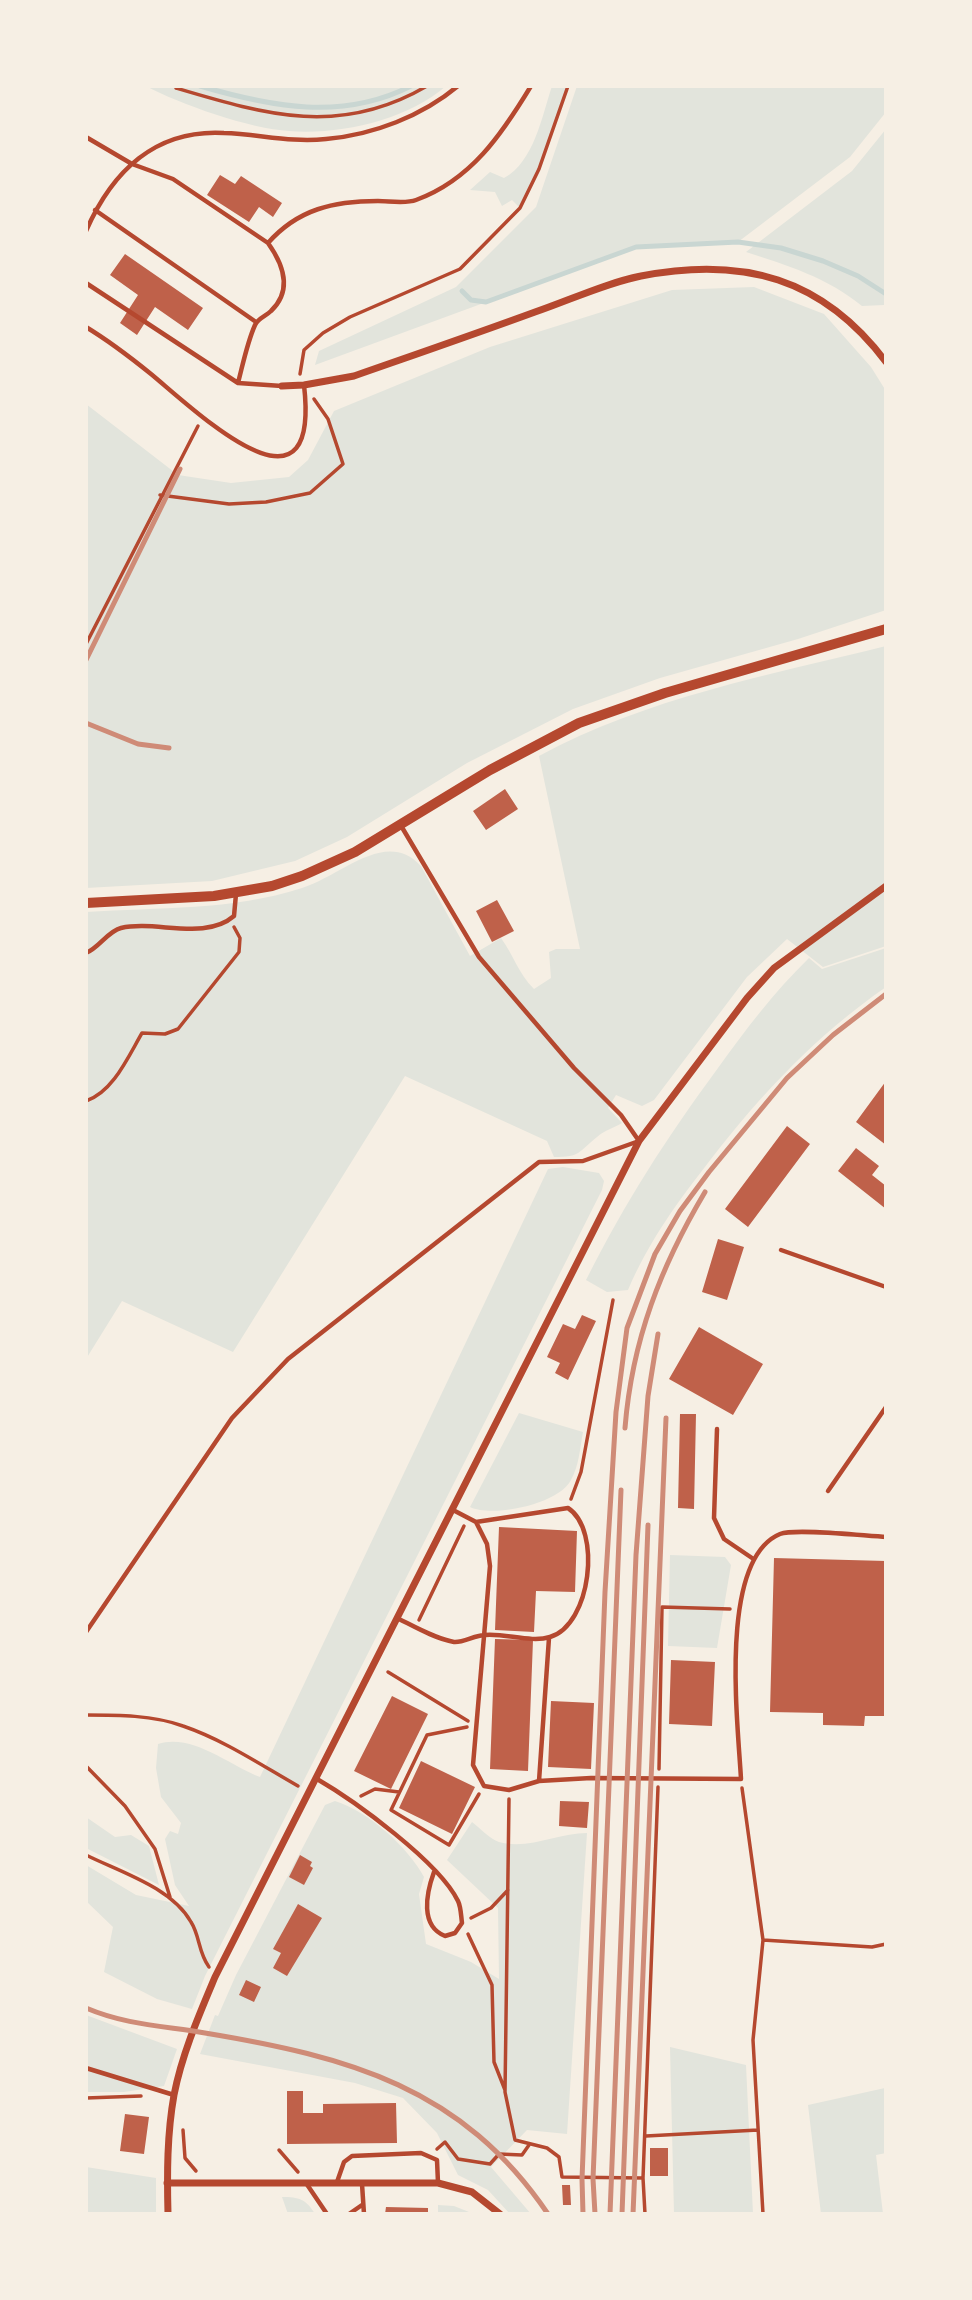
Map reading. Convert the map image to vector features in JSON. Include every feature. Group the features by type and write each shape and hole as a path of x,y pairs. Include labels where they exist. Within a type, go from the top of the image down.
{"street":[{"path":"282,386 354,376 639,276 723,267 766,275 802,288 836,309 865,335 886,362"},
{"path":"86,903 236,893 272,886 329,866 511,758 579,723 665,693 886,629"},
{"path":"167,2214 174,2095 186,2051 215,1977 399,1619 639,1140 747,998 774,968 886,886"},
{"path":"167,2183 438,2183 472,2192 500,2214"}],"lane":[{"path":"86,231 111,184 132,163 163,142 187,133 223,132 298,139 356,134 425,109 458,86"},
{"path":"268,243 284,225 306,211 363,201 414,201 459,175 485,155 531,86"},
{"path":"86,137 132,163 173,179 268,243 279,258 285,279 282,295 272,310 256,322 238,383"},
{"path":"95,210 256,322"},
{"path":"86,283 238,383 282,386"},
{"path":"86,327 112,343 234,442 263,456 285,456 299,448 306,430 304,385"},
{"path":"86,1632 232,1418 288,1359 539,1162 583,1161 639,1140 621,1115 574,1068 479,957 400,824"},
{"path":"86,953 120,928 185,928 226,924 234,916 236,893"},
{"path":"781,1250 886,1287"},
{"path":"828,1491 886,1407"},
{"path":"716,1429 714,1518 724,1539 752,1558"},
{"path":"399,1619 455,1642 484,1634 549,1638 571,1625 585,1588 587,1541 577,1514 568,1508 476,1521 453,1510"},
{"path":"476,1521 487,1544 490,1566 473,1765 484,1786 509,1790 539,1781 591,1778 661,1783 741,1779 735,1650 740,1609 752,1558 764,1542 783,1532 886,1537"},
{"path":"539,1781 549,1638"},
{"path":"317,1779 353,1800 434,1872 458,1902 462,1923 455,1933 445,1936 434,1932 428,1922 430,1884 434,1872"},
{"path":"86,2068 174,2095"},
{"path":"337,2182 344,2162 352,2156 422,2153 437,2160 438,2183"},
{"path":"362,2181 364,2214"},
{"path":"305,2182 327,2214"},
{"path":"349,2214 362,2205"}],"path":[{"path":"176,88 228,104 317,118 384,108 428,86"},
{"path":"160,495 229,504 266,502 310,493 343,464 328,419 304,385 300,373 301,357 316,338 350,317 460,269 520,208 539,169 568,86"},
{"path":"86,644 160,495 202,418"},
{"path":"86,1101 93,1099 116,1077 142,1033 165,1034 178,1029 239,952 240,938 236,928 226,924"},
{"path":"568,1508 582,1472 613,1300"},
{"path":"416,1627 468,1518"},
{"path":"659,1771 662,1607 740,1609"},
{"path":"388,1672 476,1726"},
{"path":"86,1715 123,1716 181,1725 220,1741 310,1793"},
{"path":"476,1726 427,1735 391,1810 449,1845 484,1786"},
{"path":"86,1766 125,1806 155,1849 170,1897"},
{"path":"741,1779 763,1940 753,2040 763,2214"},
{"path":"645,2214 643,2178 661,1783"},
{"path":"353,1800 375,1789 399,1792"},
{"path":"505,2092 509,1790"},
{"path":"86,1855 170,1897 192,1922 200,1954 215,1977"},
{"path":"508,1889 491,1908 462,1923 492,1985 494,2062 505,2092 515,2140 547,2148 559,2157 562,2177 643,2178"},
{"path":"763,1940 872,1947 886,1944"},
{"path":"86,2098 150,2096"},
{"path":"183,2127 185,2158 189,2166 206,2174"},
{"path":"646,2136 758,2130"},
{"path":"445,2142 458,2159 490,2164 499,2154 522,2155 529,2145"},
{"path":"279,2150 305,2182"}],"shaded area":[{"path":"146,86 446,86 430,98 393,116 351,127 309,132 273,129 236,121 196,108"},
{"path":"552,86 569,86 539,169 520,208 512,200 502,206 495,192 470,190 490,172 504,178 523,161 536,137"},
{"path":"577,86 886,86 886,112 850,157 738,242 636,247 315,365 319,351 456,287 536,207"},
{"path":"886,129 884,305 862,306 821,280 746,252 852,171"},
{"path":"754,287 824,314 871,367 886,391 886,610 798,639 660,678 573,709 467,763 347,837 295,861 212,881 86,888 86,404 178,475 231,483 289,477 308,460 334,411 490,347 672,290"},
{"path":"886,646 886,946 823,967 787,939 747,977 654,1100 642,1106 616,1095 608,1108 622,1123 600,1135 574,1155 554,1157 547,1141 405,1076 233,1352 122,1301 86,1359 86,912 195,907 249,901 302,888 364,858 393,852 408,856 421,866 470,956 501,938 534,989 551,978 549,952 556,949 580,949 539,756 622,718 665,703 753,678"},
{"path":"886,948 886,987 814,1045 750,1111 676,1206 645,1254 628,1290 607,1292 586,1280 631,1197 663,1146 739,1039 784,984 809,958 822,969"},
{"path":"563,1167 599,1173 604,1181 602,1190 205,1976 192,2009 157,1999 104,1972 113,1927 86,1901 86,1865 136,1895 189,1906 175,1885 165,1839 170,1831 178,1834 181,1823 161,1797 156,1768 158,1744 171,1742 197,1746 260,1777 548,1169"},
{"path":"519,1413 583,1432 574,1475 564,1489 525,1507 494,1511 470,1507"},
{"path":"670,1555 725,1557 731,1565 717,1648 668,1646"},
{"path":"335,1801 361,1813 386,1831 408,1854 424,1877 419,1894 426,1944 471,1962 499,1979 498,1908 447,1860 472,1822 496,1841 510,1844 532,1843 587,1833 567,2134 527,2130 491,2167 531,2214 510,2214 488,2190 458,2175 437,2133 403,2098 355,2083 200,2054 215,2015 218,2016 236,1975 325,1805"},
{"path":"86,1817 115,1837 131,1835 149,1846 159,1885 86,1848"},
{"path":"86,2015 177,2049 164,2086 124,2092 86,2092"},
{"path":"670,2047 746,2065 753,2214 674,2214"},
{"path":"886,2083 886,2153 876,2155 883,2214 821,2214 808,2105 885,2088"},
{"path":"86,2167 156,2178 156,2214 86,2214"},
{"path":"282,2197 302,2200 315,2214 288,2214"},
{"path":"438,2205 454,2206 474,2214 438,2214"}],"building":[{"path":"220,175 235,184 241,176 282,203 273,217 259,207 249,222 207,195"},
{"path":"125,254 203,308 188,330 155,307 137,335 120,323 138,295 110,275"},
{"path":"505,789 518,809 486,830 473,811"},
{"path":"497,900 514,931 492,942 476,911"},
{"path":"886,1081 886,1145 856,1122"},
{"path":"787,1126 810,1144 748,1227 725,1209"},
{"path":"856,1148 879,1166 872,1175 886,1186 886,1209 838,1171"},
{"path":"718,1239 744,1247 727,1300 702,1292"},
{"path":"582,1315 596,1321 568,1380 555,1373 560,1363 547,1357 563,1324 575,1329"},
{"path":"699,1327 763,1364 733,1415 669,1379"},
{"path":"680,1414 696,1414 694,1509 678,1508"},
{"path":"499,1527 577,1531 575,1592 536,1591 534,1632 495,1630"},
{"path":"774,1558 886,1561 886,1716 865,1716 864,1726 823,1725 823,1713 770,1712"},
{"path":"495,1639 533,1640 528,1771 490,1769"},
{"path":"671,1660 715,1662 712,1726 669,1724"},
{"path":"392,1696 428,1714 391,1789 354,1771"},
{"path":"551,1701 594,1703 591,1769 548,1767"},
{"path":"421,1761 475,1787 452,1834 399,1808"},
{"path":"560,1801 589,1802 587,1828 559,1826"},
{"path":"300,1855 312,1862 310,1866 313,1868 304,1885 289,1877"},
{"path":"298,1904 322,1918 287,1976 273,1968 281,1953 273,1949"},
{"path":"246,1980 261,1987 254,2002 239,1995"},
{"path":"287,2091 303,2091 303,2113 323,2113 323,2104 396,2103 397,2143 287,2144"},
{"path":"125,2114 149,2117 144,2154 120,2151"},
{"path":"650,2148 668,2148 668,2176 650,2176"},
{"path":"562,2185 570,2185 571,2205 563,2205"},
{"path":"386,2207 428,2208 428,2214 385,2214"}],"waterway":[{"path":"200,86 254,100 307,107 359,104 411,86"},
{"path":"462,291 471,300 486,302 636,247 738,242 781,248 823,261 858,276 886,294"}],"railway":[{"path":"86,660 180,469"},
{"path":"86,723 138,744 169,748"},
{"path":"583,2214 582,2179 605,1592 616,1412 627,1328 655,1254 680,1211 709,1172 787,1078 833,1035 886,994"},
{"path":"625,1428 634,1364 651,1305 675,1248 705,1192"},
{"path":"610,2214 636,1555 648,1396 658,1334"},
{"path":"633,2214 666,1418"},
{"path":"595,2214 593,2179 621,1490"},
{"path":"622,2214 648,1525"},
{"path":"86,2008 130,2022 258,2042 307,2054 354,2067 398,2085 440,2107 478,2136 514,2171 548,2214"}]}
